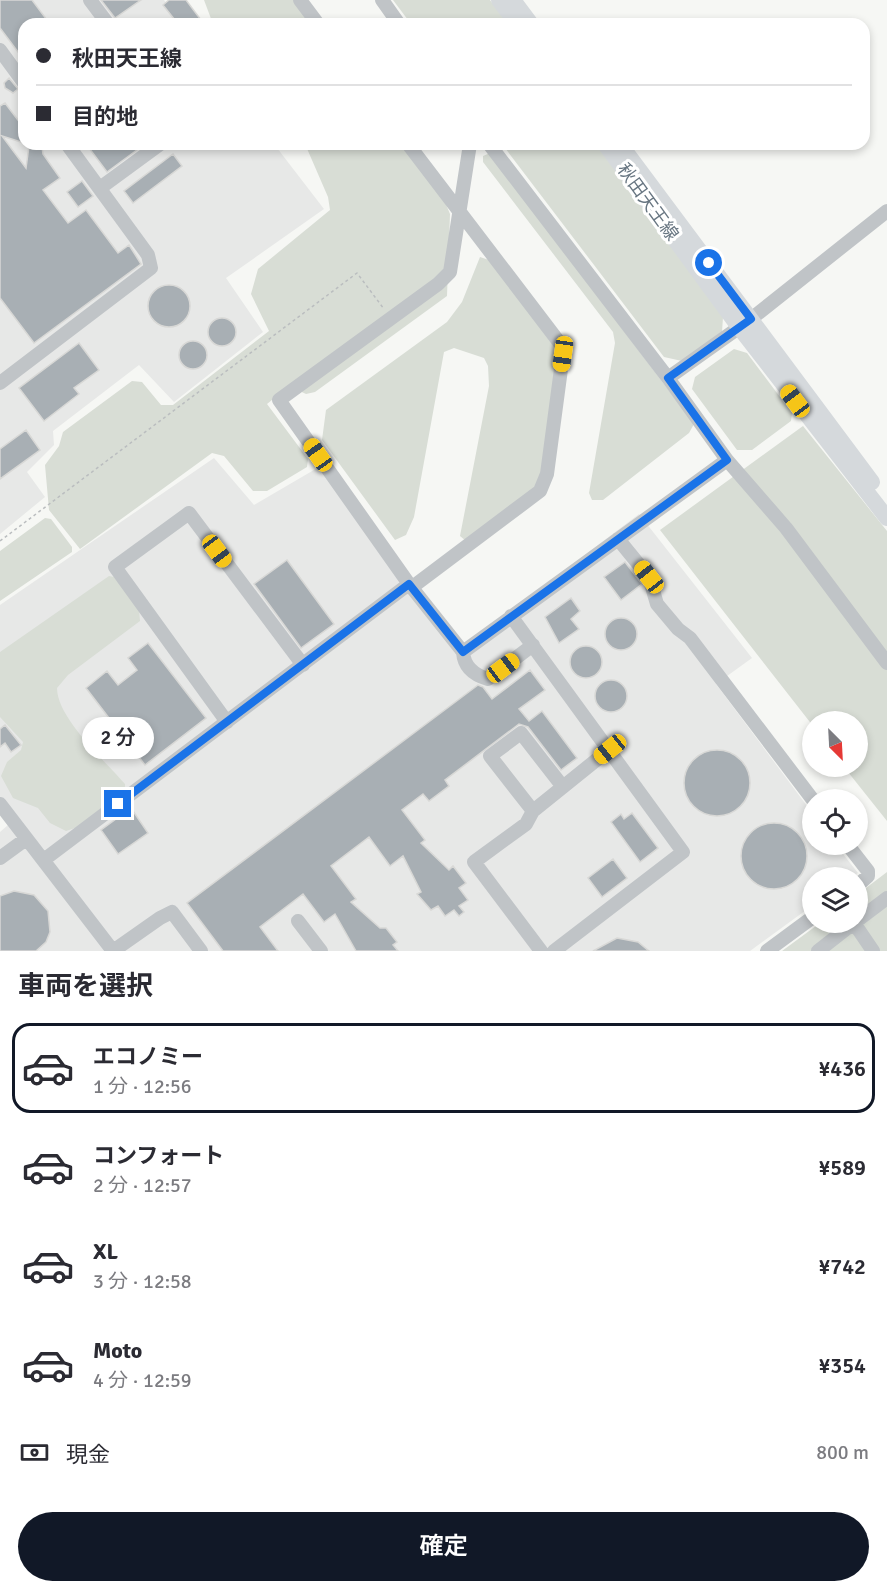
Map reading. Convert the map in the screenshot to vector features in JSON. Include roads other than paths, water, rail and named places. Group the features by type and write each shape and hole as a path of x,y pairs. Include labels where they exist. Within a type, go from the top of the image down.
{"main road":[{"path":"499,0 512,18"},
{"path":"513,0 526,18"},
{"name":"秋田天王線","path":"610,150 887,500"},
{"name":"秋田天王線","path":"624,150 745,323 887,518"}],"street":[{"path":"90,0 104,18"},
{"path":"300,0 314,18"},
{"path":"382,0 395,18"},
{"path":"2,58 18,77"},
{"path":"0,383 151,268 148,255 72,150"},
{"path":"100,188 152,150"},
{"path":"45,859 540,490 547,474 563,354 562,346 413,150"},
{"path":"469,150 450,272 438,284 279,400 410,586 463,652 464,661 476,676 488,678 533,645"},
{"path":"494,150 668,378 727,460 786,528 887,663"},
{"path":"668,378 745,323 887,211"},
{"path":"463,652 727,460"},
{"path":"227,722 115,567 189,513 303,665"},
{"path":"618,539 649,577 657,604 678,629 690,638 805,789"},
{"path":"511,616 683,852 554,951"},
{"path":"533,811 490,756 521,733 563,787"},
{"path":"541,951 474,862 526,824 533,811 610,749"},
{"path":"0,804 26,839 45,859 113,951 172,912 201,951"},
{"path":"0,858 26,839"},
{"path":"856,855 865,867"},
{"path":"868,913 887,898"},
{"path":"298,921 321,951"},
{"path":"767,951 802,926"},
{"path":"818,951 842,933"},
{"path":"862,933 873,951"}]}
